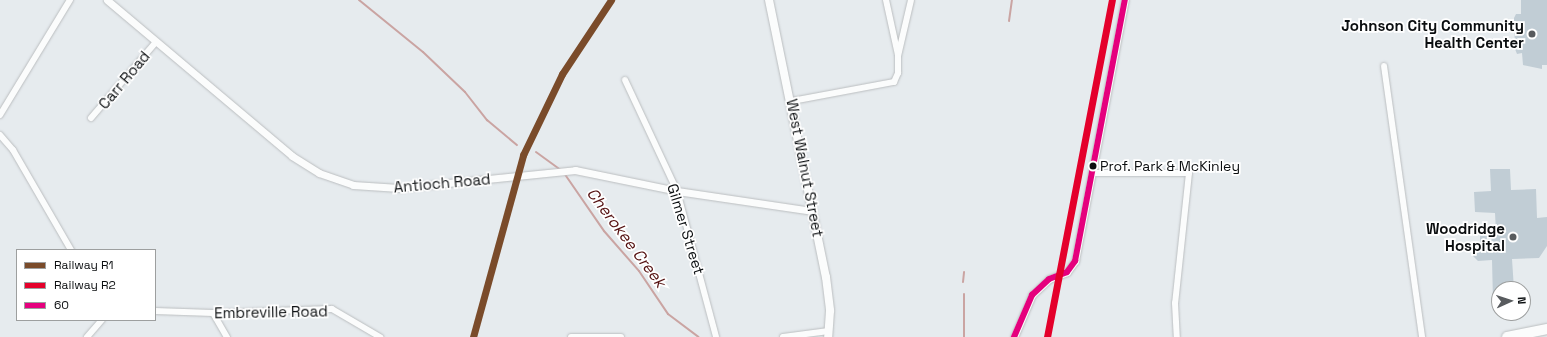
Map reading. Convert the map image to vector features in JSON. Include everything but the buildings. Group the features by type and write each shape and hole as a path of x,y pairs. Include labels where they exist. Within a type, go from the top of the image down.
{"highway":[{"path":"1507,337 1547,329"}],"main road":[{"name":"West Walnut Street","path":"770,0 792,101 829,297 828,334"}],"street":[{"path":"0,115 70,0"},
{"name":"Antioch Road","path":"107,0 292,156 319,173 353,185 399,188 553,171 575,170 677,191 812,211"},
{"path":"792,101 894,82 898,73 898,56 886,0"},
{"path":"898,56 911,0"},
{"path":"1014,337 1032,295 1049,279 1073,266 1125,0"},
{"name":"Carr Road","path":"91,118 156,42"},
{"path":"1384,66 1422,337"},
{"name":"Gilmer Street","path":"625,80 677,191 716,337"},
{"path":"0,135 13,150 70,249"},
{"path":"1092,173 1189,173 1175,303 1177,337"},
{"name":"Embreville Road","path":"156,311 213,313 332,309 380,337"},
{"path":"213,313 227,337"},
{"path":"87,337 101,321"},
{"path":"783,337 828,334"},
{"path":"571,337 621,337"}],"waterway":[{"name":"Cherokee Creek","path":"359,0 423,52 465,92 487,120 517,145"},
{"path":"1009,21 1012,0"},
{"name":"Cherokee Creek","path":"536,152 561,170"},
{"name":"Cherokee Creek","path":"564,173 604,231 639,271 668,314 698,337"},
{"path":"963,282 964,272"},
{"path":"964,294 964,337"}],"rail line":[{"name":"R1","path":"473,337 523,155 562,74 611,0"},
{"name":"R2","path":"1047,337 1112,0"}],"transit line":[{"name":"60","path":"1014,337 1032,295 1049,279 1067,272 1075,261 1125,0"}],"place":[{"name":"Johnson City Community Health Center","path":"1532,34"},
{"name":"Prof. Park & McKinley","path":"1093,166"},
{"name":"Woodridge Hospital","path":"1513,237"}]}
